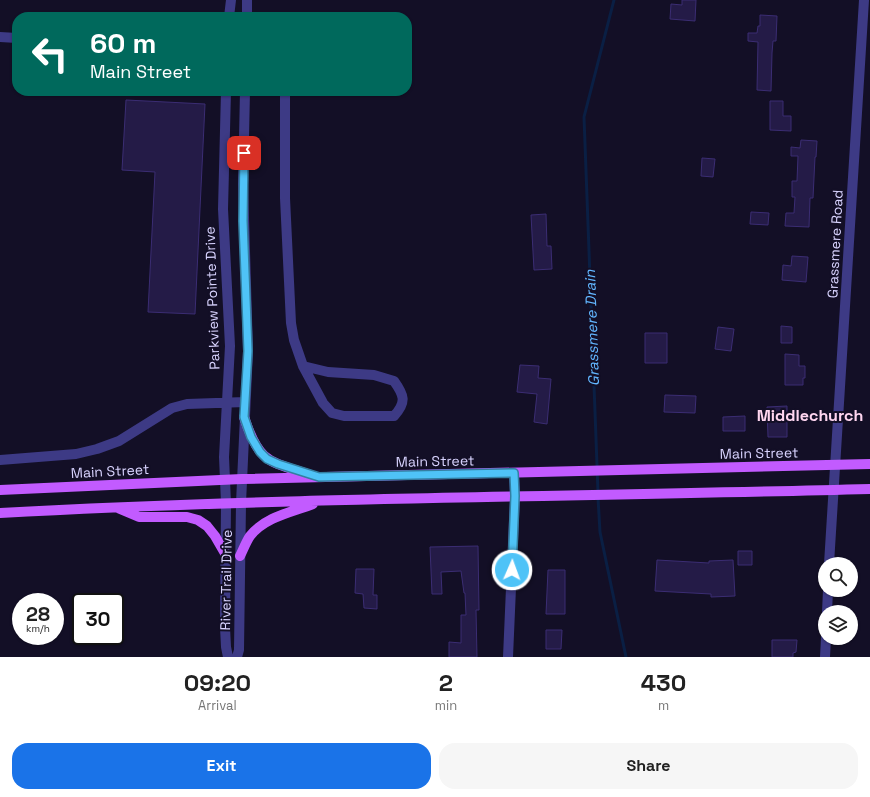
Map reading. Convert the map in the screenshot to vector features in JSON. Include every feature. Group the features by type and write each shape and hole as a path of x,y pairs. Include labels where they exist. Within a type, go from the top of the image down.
{"main road":[{"path":"244,417 254,444 267,459 319,477"},
{"name":"Main Street","path":"0,490 225,479 870,464"},
{"path":"0,513 226,503 870,489"},
{"path":"240,556 250,537 263,524 277,517 323,501"},
{"path":"116,507 139,517 187,517 198,520 207,526 215,536 226,555"}],"street":[{"path":"230,12 231,0"},
{"path":"247,0 247,12"},
{"name":"Grassmere Road","path":"829,557 864,0"},
{"path":"0,37 12,38"},
{"name":"Parkview Pointe Drive","path":"226,96 223,209 230,346 224,457 226,503"},
{"path":"241,503 248,351 242,184 245,96"},
{"path":"285,96 285,198 291,323 294,340 303,366 323,403 332,413 344,416 394,416 401,408 403,400 400,389 394,381 374,375 328,372 303,366"},
{"path":"0,460 76,454 97,449 119,441 172,408 187,404 245,402"},
{"path":"508,657 515,496 514,473"},
{"name":"River Trail Drive","path":"226,503 225,627 228,657"},
{"name":"River Trail Drive","path":"237,657 239,650 241,503"},
{"path":"825,657 826,645"}],"building":[{"path":"682,0 696,0 695,21 670,19 671,4 682,5"},
{"path":"760,15 777,16 776,41 773,41 772,53 771,91 757,90 758,42 748,41 748,33 757,33 758,26 760,26"},
{"path":"126,100 205,104 195,314 148,312 155,172 122,170"},
{"path":"770,101 783,101 783,116 791,116 791,131 770,130"},
{"path":"801,140 817,141 813,198 810,198 809,227 785,226 786,213 794,213 795,197 792,197 792,181 797,181 798,156 791,156 791,147 800,148"},
{"path":"702,158 715,159 713,177 701,176"},
{"path":"751,212 769,213 768,225 750,224"},
{"path":"546,214 547,246 551,246 552,269 534,270 531,215"},
{"path":"792,256 808,257 806,282 782,280 783,265 791,266"},
{"path":"781,326 792,327 792,343 781,343"},
{"path":"718,327 734,329 731,351 715,349"},
{"path":"645,333 667,333 667,363 645,363"},
{"path":"785,354 799,355 799,366 805,366 805,378 803,378 803,385 785,385"},
{"path":"520,365 539,366 538,378 551,379 547,424 534,422 537,394 517,392"},
{"path":"665,395 696,396 695,413 664,412"},
{"path":"787,406 787,437 768,437 767,407"},
{"path":"745,416 745,431 723,431 723,417"},
{"path":"478,546 479,610 476,610 477,657 449,657 449,642 461,643 461,615 466,615 465,593 461,571 441,572 442,594 432,594 430,547"},
{"path":"738,551 752,551 752,565 738,565"},
{"path":"657,560 709,563 709,561 733,560 735,596 711,597 711,594 655,591"},
{"path":"356,569 374,569 373,595 377,595 377,609 364,608 363,594 355,593"},
{"path":"548,570 565,570 565,614 546,614"},
{"path":"546,630 562,630 561,649 546,649"},
{"path":"772,640 797,640 796,652 793,653 793,657 772,657"}],"waterway":[{"name":"Grassmere Drain","path":"598,492 584,117 614,0"},
{"name":"Grassmere Drain","path":"598,498 600,532 626,657"}],"district":[{"name":"Middlechurch","path":"810,415"}],"route":[{"path":"244,153 242,184 248,351 244,417 254,444 267,459 319,477 514,473 515,496 512,570"}]}
